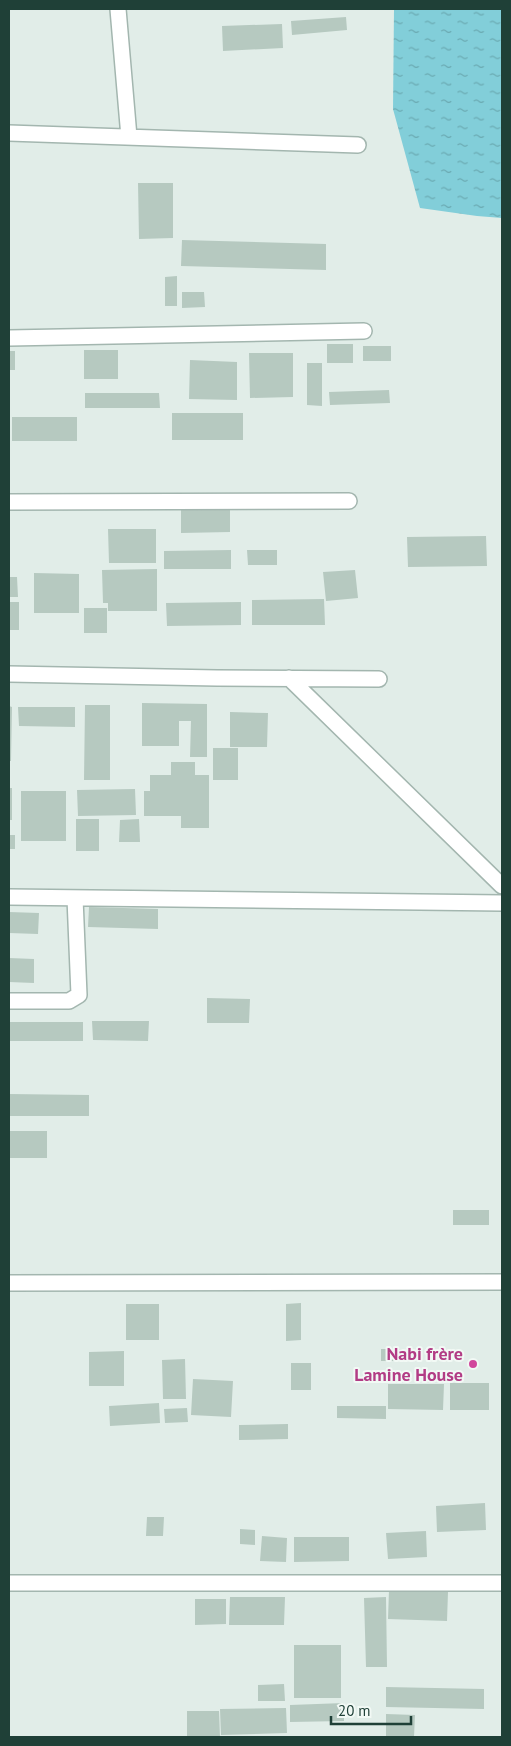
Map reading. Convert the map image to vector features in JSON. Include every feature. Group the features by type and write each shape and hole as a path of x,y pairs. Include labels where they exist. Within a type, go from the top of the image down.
{"street":[{"path":"118,9 129,137"},
{"path":"9,133 358,146"},
{"path":"9,338 364,332"},
{"path":"9,502 349,502"},
{"path":"9,674 379,679"},
{"path":"289,678 502,886"},
{"path":"9,897 502,903"},
{"path":"9,1001 69,1001 79,995 74,898"},
{"path":"9,1283 502,1282"},
{"path":"9,1583 502,1583"}],"water":[{"path":"394,9 502,9 502,218 420,208 393,109"}],"building":[{"path":"346,17 347,30 292,35 291,21"},
{"path":"282,24 283,48 223,51 222,26"},
{"path":"138,183 173,183 173,238 139,239"},
{"path":"182,240 326,244 326,270 181,266"},
{"path":"177,276 177,306 165,306 165,277"},
{"path":"182,292 204,292 205,307 182,308"},
{"path":"327,344 353,344 353,363 327,363"},
{"path":"363,346 391,346 391,361 363,361"},
{"path":"84,350 118,350 118,379 84,379"},
{"path":"9,351 15,351 15,370 9,370"},
{"path":"249,353 293,353 293,397 250,398"},
{"path":"190,360 237,362 237,400 189,399"},
{"path":"307,363 322,363 322,406 307,405"},
{"path":"389,390 390,403 330,405 329,392"},
{"path":"85,393 159,393 160,408 85,408"},
{"path":"172,413 243,413 243,440 172,440"},
{"path":"12,417 77,417 77,441 12,441"},
{"path":"230,508 230,532 181,533 181,509"},
{"path":"108,529 156,529 156,563 109,563"},
{"path":"486,536 487,566 408,567 407,537"},
{"path":"231,550 231,569 164,569 164,551"},
{"path":"247,550 277,550 277,565 248,565"},
{"path":"157,569 157,611 108,611 108,603 103,603 102,570"},
{"path":"355,570 358,598 326,601 323,572"},
{"path":"34,573 79,574 79,613 34,613"},
{"path":"9,577 17,577 18,597 9,597"},
{"path":"324,599 325,625 252,625 252,600"},
{"path":"9,602 19,602 19,630 9,630"},
{"path":"241,602 241,625 167,626 166,603"},
{"path":"84,608 107,608 107,633 84,633"},
{"path":"142,703 207,704 207,757 190,757 191,721 179,721 179,746 142,746"},
{"path":"85,705 110,705 110,780 84,780"},
{"path":"9,706 12,707 11,761 9,761"},
{"path":"18,707 75,707 75,727 19,726"},
{"path":"230,712 268,713 267,747 230,747"},
{"path":"213,748 238,748 238,780 213,780"},
{"path":"171,762 195,762 195,775 209,775 209,828 181,828 181,816 144,816 144,791 150,791 150,775 171,775"},
{"path":"9,788 12,788 12,820 9,820"},
{"path":"135,789 136,815 78,816 77,790"},
{"path":"21,791 66,791 66,841 21,841"},
{"path":"76,819 99,819 99,851 76,851"},
{"path":"139,819 140,842 119,842 120,820"},
{"path":"9,835 15,835 15,849 9,849"},
{"path":"89,907 158,909 158,929 88,927"},
{"path":"9,912 39,913 38,934 9,933"},
{"path":"9,958 34,959 34,983 9,982"},
{"path":"207,998 250,999 249,1023 207,1023"},
{"path":"92,1021 149,1021 148,1041 93,1040"},
{"path":"9,1022 83,1022 83,1041 9,1041"},
{"path":"9,1094 89,1095 89,1116 9,1116"},
{"path":"9,1131 47,1131 47,1158 9,1158"},
{"path":"453,1210 489,1210 489,1225 453,1225"},
{"path":"301,1303 301,1340 286,1341 286,1304"},
{"path":"126,1304 159,1304 159,1340 126,1340"},
{"path":"381,1349 402,1349 402,1361 381,1361"},
{"path":"124,1351 124,1386 89,1386 89,1352"},
{"path":"185,1359 186,1399 163,1399 162,1360"},
{"path":"291,1363 311,1363 311,1390 291,1390"},
{"path":"193,1379 233,1381 231,1417 191,1415"},
{"path":"450,1383 489,1383 489,1410 450,1410"},
{"path":"388,1384 444,1384 443,1410 388,1409"},
{"path":"159,1403 160,1423 110,1426 109,1406"},
{"path":"337,1406 386,1406 386,1419 337,1418"},
{"path":"187,1408 188,1422 165,1423 164,1409"},
{"path":"288,1424 288,1439 239,1440 239,1425"},
{"path":"485,1503 486,1530 437,1532 436,1506"},
{"path":"147,1517 164,1517 163,1536 146,1536"},
{"path":"240,1529 255,1530 255,1545 240,1544"},
{"path":"426,1531 427,1557 388,1559 386,1533"},
{"path":"262,1536 287,1538 286,1562 260,1561"},
{"path":"294,1537 349,1537 349,1561 294,1562"},
{"path":"389,1590 448,1592 447,1621 388,1619"},
{"path":"230,1597 285,1597 284,1625 229,1625"},
{"path":"386,1597 387,1667 366,1667 364,1598"},
{"path":"195,1599 226,1599 226,1624 195,1625"},
{"path":"294,1645 341,1645 341,1698 294,1698"},
{"path":"284,1684 285,1701 258,1701 258,1685"},
{"path":"386,1687 484,1689 484,1709 386,1707"},
{"path":"344,1703 344,1721 290,1722 290,1705"},
{"path":"286,1708 287,1733 221,1735 220,1709"},
{"path":"187,1711 219,1711 220,1737 187,1737"},
{"path":"386,1714 415,1715 414,1737 386,1736"}],"place":[{"name":"Nabi frère Lamine House","path":"473,1364"}]}
